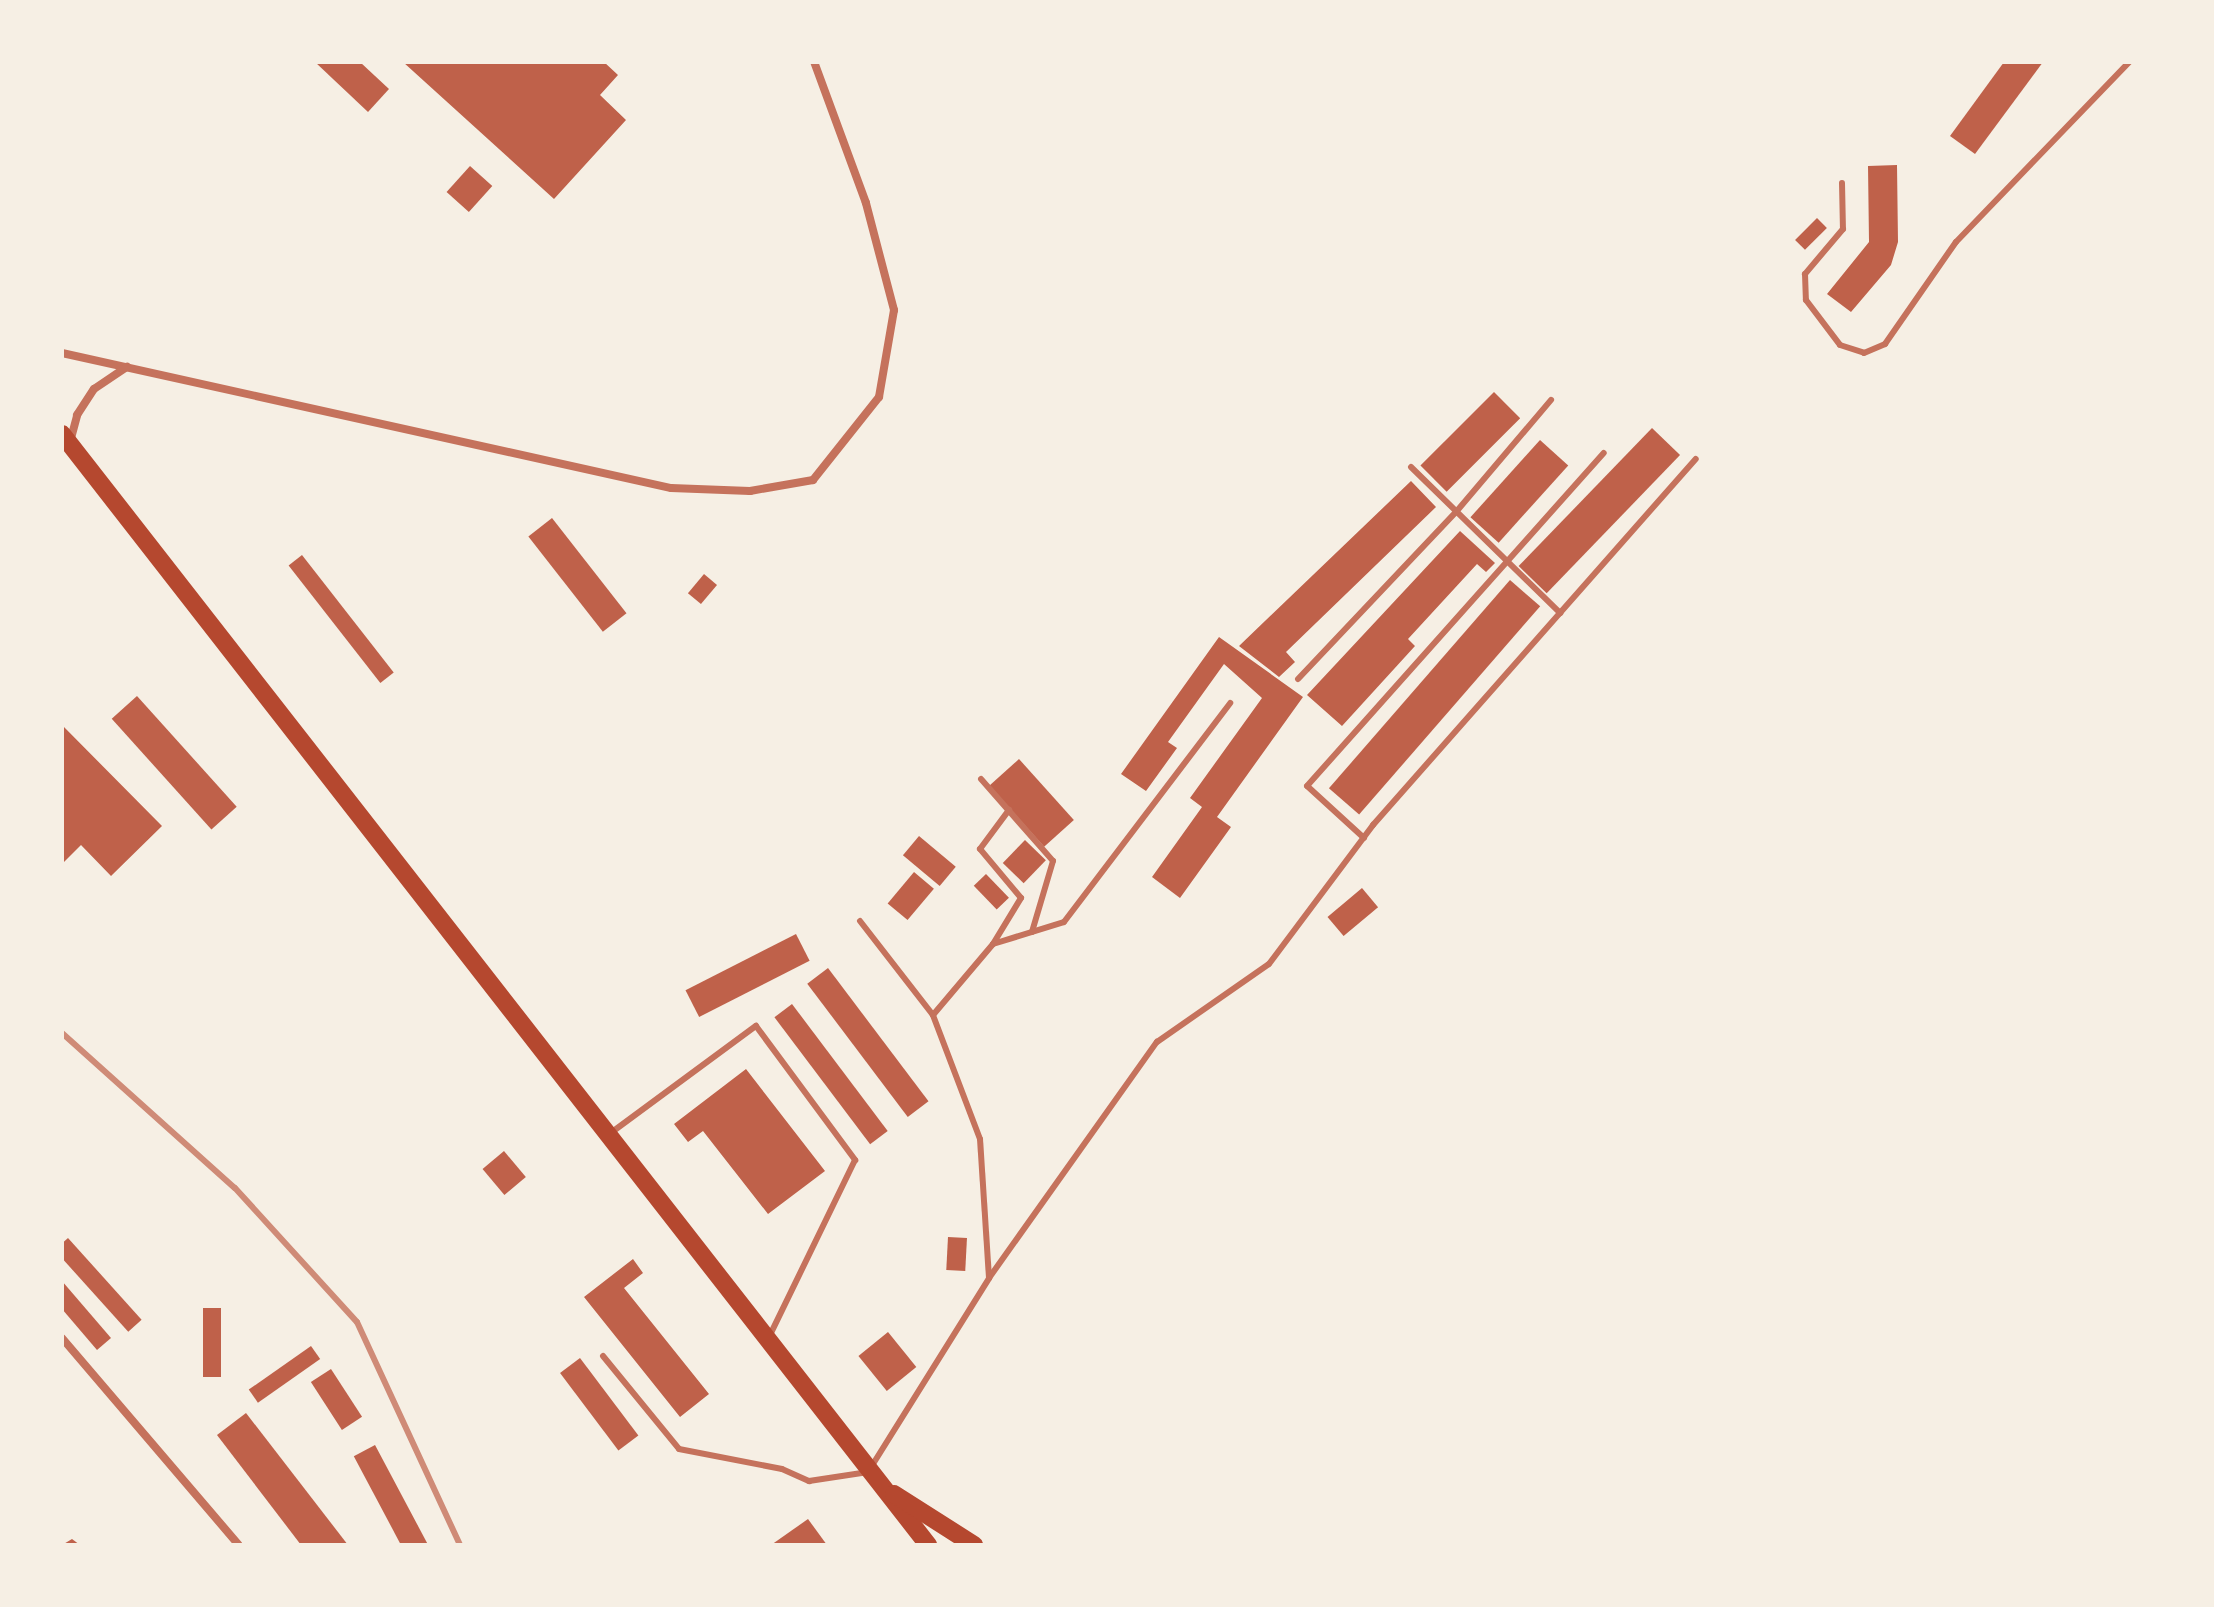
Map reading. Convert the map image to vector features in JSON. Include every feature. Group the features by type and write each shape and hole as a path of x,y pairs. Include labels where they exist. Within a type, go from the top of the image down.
{"highway":[{"path":"66,439 766,1342 928,1545"},
{"path":"881,1486 974,1545"}],"street":[{"path":"62,353 671,488 750,491 813,480 879,397 894,310 866,203 814,62"},
{"path":"66,439 94,389 127,367"},
{"path":"62,1338 239,1545"}],"lane":[{"path":"1842,183 1843,229 1805,274 1806,300 1840,345 1864,353 1885,344 1956,242 2129,62"},
{"path":"1298,679 1456,512 1551,400"},
{"path":"1364,838 1307,786 1509,565 1604,453"},
{"path":"603,1356 679,1449 782,1469 809,1481 868,1472 989,1278 1157,1042 1269,964 1364,838 1696,459"},
{"path":"1411,467 1560,613"},
{"path":"993,944 1064,922 1230,703"},
{"path":"981,779 1053,861 1032,932"},
{"path":"933,1015 993,944 1021,898 980,849 1009,810"},
{"path":"860,921 933,1015 980,1139 989,1278"},
{"path":"606,1136 756,1026 855,1160 766,1342"}],"building":[{"path":"315,62 360,62 389,89 368,112"},
{"path":"403,62 604,62 618,75 600,95 626,120 554,199"},
{"path":"2004,62 2043,62 1975,154 1950,136"},
{"path":"1897,165 1898,242 1891,265 1851,312 1827,294 1869,242 1868,166"},
{"path":"470,166 492,186 469,212 447,192"},
{"path":"1817,218 1827,228 1805,250 1795,240"},
{"path":"1494,392 1520,418 1447,492 1420,466"},
{"path":"1652,428 1680,455 1547,593 1519,566"},
{"path":"1540,440 1568,465 1499,543 1470,517"},
{"path":"1411,481 1436,507 1286,652 1295,662 1279,677 1239,646"},
{"path":"552,518 626,613 603,632 528,536"},
{"path":"1460,531 1495,563 1486,572 1477,564 1408,639 1415,646 1342,726 1307,695"},
{"path":"302,555 394,672 380,683 289,565"},
{"path":"704,574 717,585 701,604 688,593"},
{"path":"1510,580 1540,606 1359,815 1329,788"},
{"path":"1219,637 1303,697 1217,817 1231,827 1180,898 1152,877 1202,807 1190,798 1262,698 1224,664 1168,742 1177,748 1146,791 1121,774"},
{"path":"137,696 237,807 211,829 112,719"},
{"path":"62,725 162,826 111,876 81,845 62,864"},
{"path":"1019,759 1074,820 1044,847 989,786"},
{"path":"919,836 956,867 940,886 903,855"},
{"path":"1025,840 1046,860 1024,883 1003,863"},
{"path":"914,872 934,889 908,920 888,903"},
{"path":"986,874 1009,898 997,910 974,886"},
{"path":"1362,888 1378,907 1344,936 1328,917"},
{"path":"796,934 810,961 699,1017 686,990"},
{"path":"828,968 929,1101 908,1117 807,984"},
{"path":"792,1004 888,1131 870,1144 774,1017"},
{"path":"746,1069 825,1171 768,1214 703,1131 688,1142 674,1124"},
{"path":"504,1151 526,1177 504,1195 483,1169"},
{"path":"948,1237 967,1238 965,1271 946,1270"},
{"path":"68,1238 142,1320 128,1332 62,1258 62,1243"},
{"path":"633,1259 643,1273 624,1288 709,1394 680,1417 584,1297"},
{"path":"62,1281 111,1338 97,1350 62,1309"},
{"path":"203,1308 221,1308 221,1377 203,1377"},
{"path":"888,1332 916,1367 887,1391 858,1356"},
{"path":"311,1346 320,1359 258,1403 249,1390"},
{"path":"580,1358 638,1435 618,1451 560,1373"},
{"path":"331,1369 362,1417 342,1430 311,1382"},
{"path":"246,1413 348,1545 301,1545 217,1435"},
{"path":"375,1445 428,1545 401,1545 354,1456"},
{"path":"808,1519 827,1545 771,1545"},
{"path":"72,1539 80,1545 62,1545"}],"railway":[{"path":"62,1033 235,1188 357,1322 460,1545"}]}
